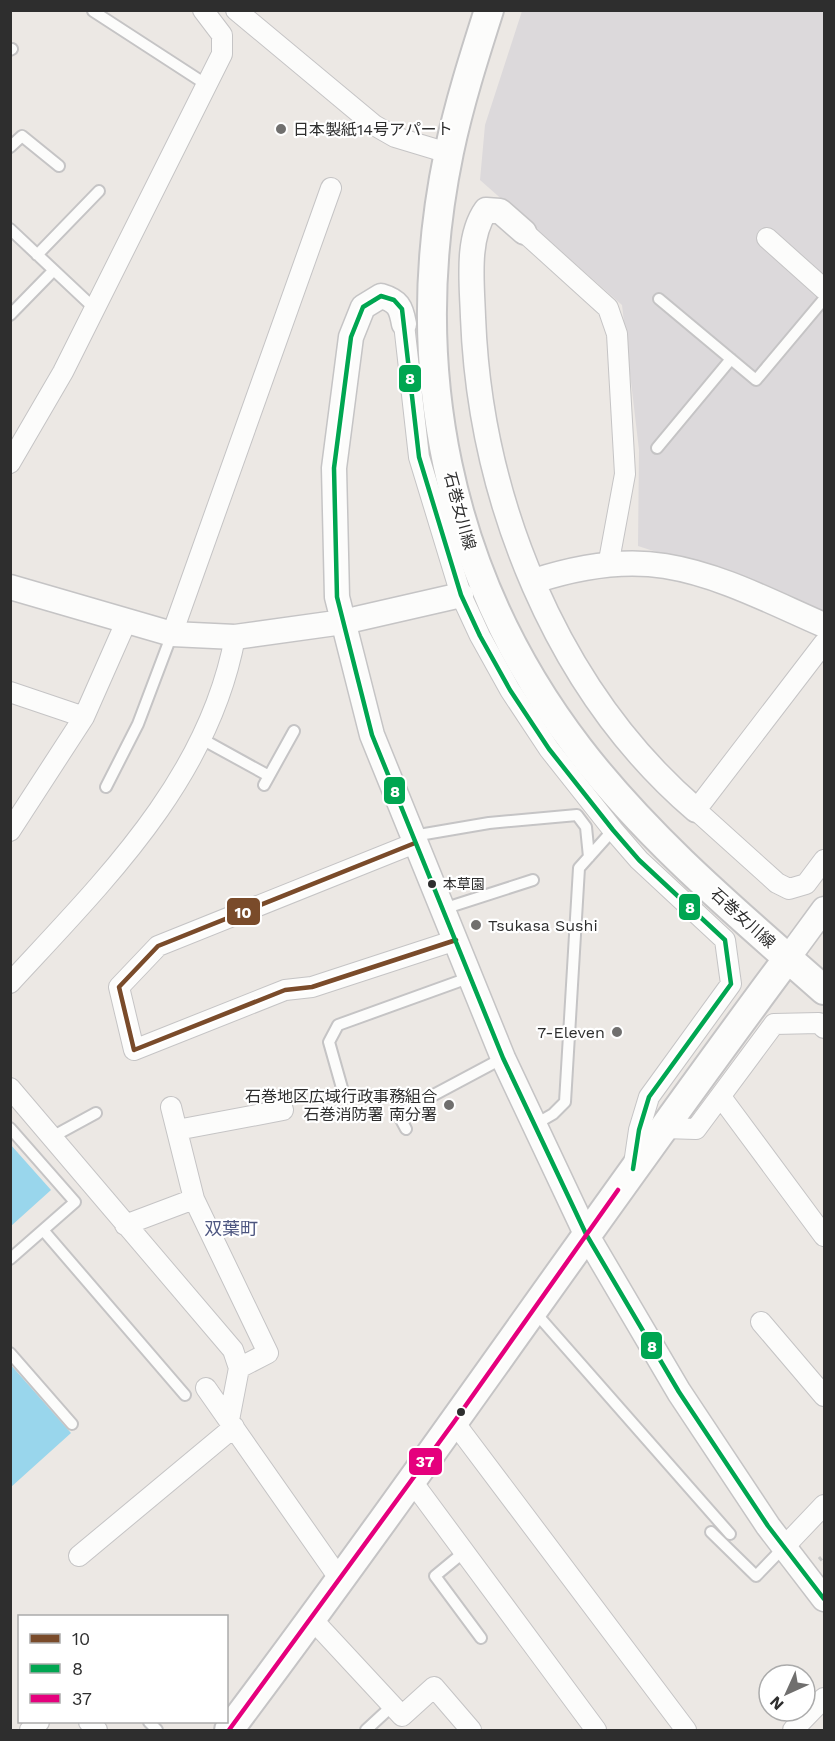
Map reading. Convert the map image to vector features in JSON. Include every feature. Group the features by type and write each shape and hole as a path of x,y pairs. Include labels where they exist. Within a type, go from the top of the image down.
{"main road":[{"name":"石巻女川線","path":"229,1731 664,1128 721,1081 788,958 665,846 580,750 539,691 498,617 475,565 457,512 441,435 433,370 431,311 435,253 448,153 489,10"},
{"path":"788,958 825,990"}],"street":[{"path":"10,463 63,372 93,307 222,54 222,35 203,10"},
{"path":"236,10 374,126 395,137 448,153"},
{"path":"172,634 331,188"},
{"path":"608,566 625,474 616,334 608,308 500,211 486,210 481,218 474,250 473,303 478,385 486,434 502,497 520,550 582,676 646,759 696,810 777,883 789,889 806,884 825,860"},
{"path":"767,238 825,290"},
{"path":"633,1169 639,1130 649,1097 731,984 725,940 639,860 613,830 549,749 510,690 461,595 419,457 402,309 394,300 381,296 363,307 351,337 334,468 337,597 372,735 503,1058 586,1234 679,1392 784,1547 825,1599"},
{"path":"534,581 557,574 608,566 664,566 698,573 825,625"},
{"path":"10,587 172,634 235,637 343,622 461,595"},
{"path":"10,831 84,717 126,622"},
{"path":"10,983 146,831 167,802 200,738 228,675 235,637"},
{"path":"696,810 825,643"},
{"path":"10,692 84,717"},
{"path":"414,839 158,946 119,987 134,1050 285,990 312,987 456,940"},
{"path":"788,958 825,909"},
{"path":"825,1028 819,1023 774,1024 721,1081 825,1236"},
{"path":"10,1088 233,1350 239,1368 231,1423 79,1556"},
{"path":"171,1107 194,1199 268,1353 239,1368"},
{"path":"177,1130 283,1110"},
{"path":"125,1225 194,1199"},
{"path":"761,1322 825,1396"},
{"path":"206,1389 339,1578"},
{"path":"454,1422 686,1731"},
{"path":"411,1480 597,1731"},
{"path":"784,1547 825,1505"},
{"path":"311,1618 402,1716 434,1687 471,1731"},
{"path":"793,1731 825,1698"}],"lane":[{"path":"93,11 207,86"},
{"path":"10,147 22,136 59,166"},
{"path":"37,255 99,190"},
{"path":"10,229 93,307"},
{"path":"10,315 53,271"},
{"path":"659,299 756,380 825,299"},
{"path":"657,448 730,359"},
{"path":"106,788 142,715 172,634"},
{"path":"200,738 267,781 294,731"},
{"path":"414,839 489,823 577,815 586,827 589,856"},
{"path":"533,1125 554,1114 565,1102 579,868 613,830"},
{"path":"443,909 534,880"},
{"path":"342,1088 329,1042 338,1025 471,977"},
{"path":"406,1129 398,1114 503,1058"},
{"path":"52,1137 96,1113"},
{"path":"10,1128 75,1202 10,1259"},
{"path":"43,1230 185,1395"},
{"path":"534,1310 730,1534"},
{"path":"10,1353 72,1424"},
{"path":"711,1532 756,1576 784,1547"},
{"path":"464,1552 435,1576 481,1638"},
{"path":"366,1731 392,1706"}],"shaded area":[{"path":"522,11 824,11 824,611 731,576 638,546 639,450 622,305 480,180 485,125"}],"water":[{"path":"10,1144 51,1190 11,1226 10,1226"},
{"path":"10,1364 71,1433 11,1487 10,1487"}],"transit line":[{"name":"8","path":"633,1169 639,1130 649,1097 731,984 725,940 639,860 613,830 549,749 510,690 480,636 461,595 419,457 402,309 394,300 381,296 363,307 351,337 334,468 337,597 372,735 503,1058 586,1234 679,1392 768,1526 824,1599"},
{"name":"10","path":"415,843 158,946 119,987 134,1050 285,990 312,987 456,940"},
{"name":"37","path":"229,1730 454,1422 618,1190"}],"place":[{"name":"日本製紙14号アパート","path":"281,129"},
{"name":"本草園","path":"432,884"},
{"name":"Tsukasa Sushi","path":"476,925"},
{"name":"7-Eleven","path":"617,1032"},
{"name":"石巻地区広域行政事務組合 石巻消防署 南分署","path":"449,1105"}],"district":[{"name":"双葉町","path":"231,1228"}]}
